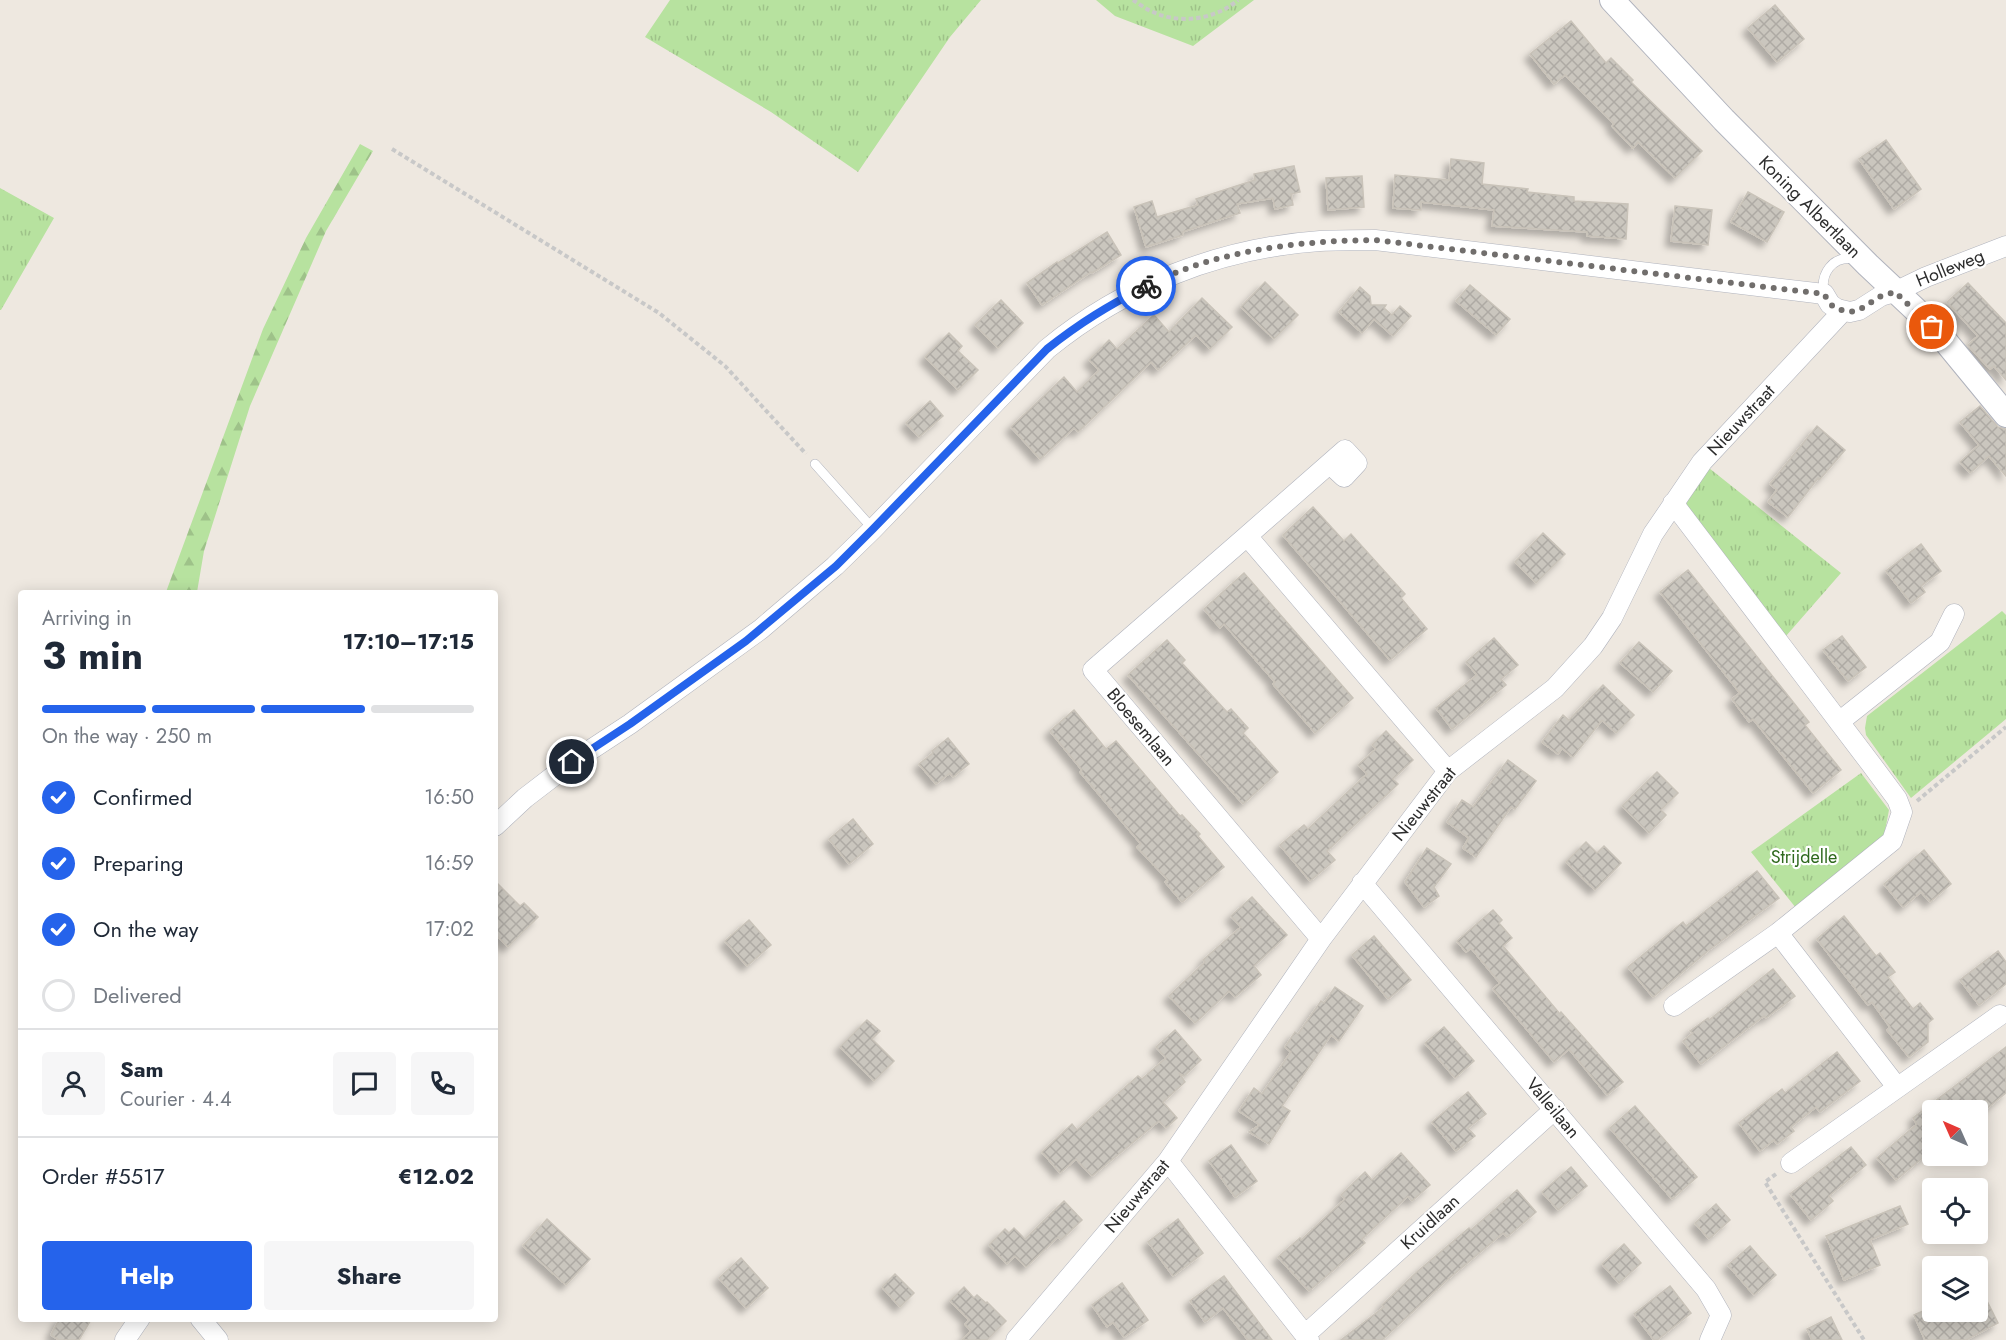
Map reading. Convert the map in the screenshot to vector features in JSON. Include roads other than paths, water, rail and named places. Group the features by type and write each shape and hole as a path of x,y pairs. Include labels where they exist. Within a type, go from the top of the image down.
{"street":[{"name":"Koning Albertlaan","path":"1612,0 1724,120 1946,342 2006,415"},
{"path":"498,823 525,798 572,762 630,724 761,629 836,566 1047,349 1074,327 1107,306 1157,280 1199,264 1254,250 1320,241 1375,240 1824,294 1830,304 1843,311"},
{"name":"Holleweg","path":"1895,292 1926,277 2006,246"},
{"name":"Nieuwstraat","path":"1016,1340 1168,1161 1321,939 1448,771 1555,688 1593,646 1612,618 1653,534 1672,503 1708,455 1843,311 1859,310 1881,296 1895,292"},
{"name":"Bloesemlaan","path":"1321,939 1094,670 1345,450 1357,463 1344,477 1330,464"},
{"path":"1672,503 1897,799 1902,812 1892,841 1778,933 1674,1006"},
{"path":"1247,536 1448,771"},
{"path":"1839,722 1940,642 1954,614"},
{"name":"Valleilaan","path":"1362,883 1706,1288 1722,1315 1710,1340"},
{"path":"1778,933 1897,1087"},
{"path":"1791,1163 2000,1015"},
{"name":"Kruidlaan","path":"1307,1337 1555,1109"},
{"path":"1168,1161 1307,1337"},
{"path":"125,1340 137,1322"},
{"path":"203,1322 218,1340"}],"lane":[{"path":"1824,294 1822,283 1830,266 1839,260 1858,259 1868,265"},
{"path":"815,464 873,529"}],"park label":[{"name":"Strijdelle","path":"1804,857"}]}
